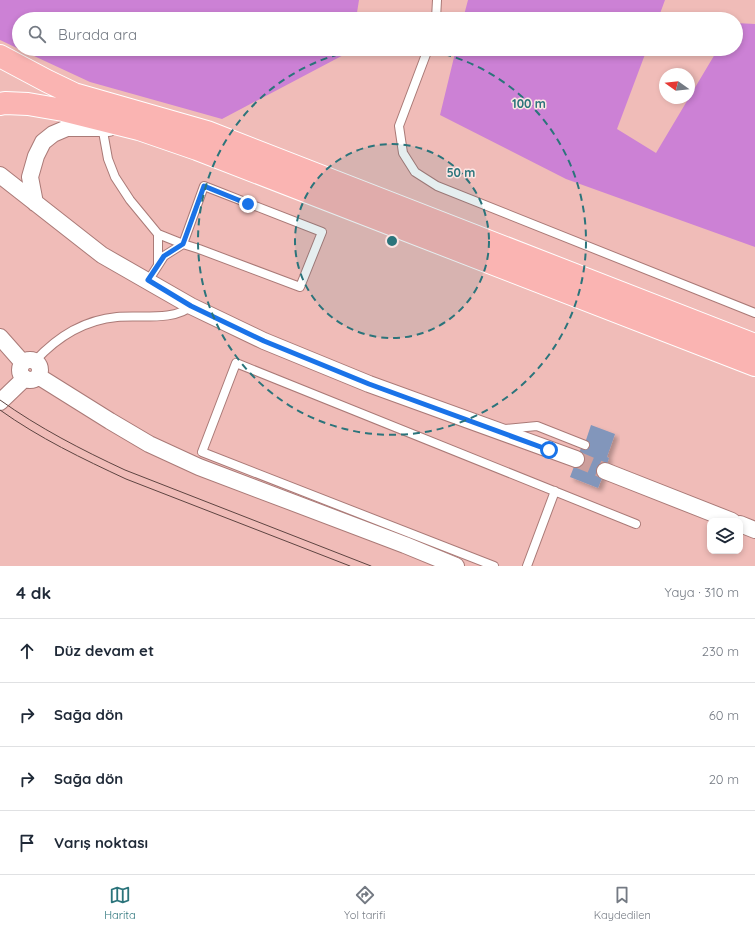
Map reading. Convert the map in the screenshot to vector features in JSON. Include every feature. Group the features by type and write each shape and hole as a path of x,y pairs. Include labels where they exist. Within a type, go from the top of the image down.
{"main road":[{"path":"0,56 74,94 207,132 755,345"},
{"path":"0,63 47,81"},
{"path":"0,104 28,104 101,124 139,129 212,155 755,365"}],"street":[{"path":"35,203 30,177 36,156 43,142 53,134 68,128 101,124"},
{"path":"0,175 102,255 191,306 264,341 362,381 576,459"},
{"path":"0,337 27,366 110,422 149,444 199,467 456,566"},
{"path":"0,402 27,366"},
{"path":"605,471 724,518"},
{"path":"743,525 755,530"}],"lane":[{"path":"436,12 437,0"},
{"path":"425,56 399,126 403,153 415,172 437,186 755,313"},
{"path":"101,124 108,159 115,177 130,200 158,234 183,244 300,287 322,232 204,186 183,244 164,256 148,280"},
{"path":"158,234 158,265"},
{"path":"27,366 70,331 92,322 116,317 174,316 187,311 191,306"},
{"path":"494,566 202,452 236,363 636,524"},
{"path":"496,430 538,426 585,444"},
{"path":"527,566 555,492"}],"shaded area":[{"path":"0,0 359,0 357,12 12,12 12,46 0,40"},
{"path":"468,0 665,0 661,12 465,12"},
{"path":"743,23 755,24 755,247 566,179 440,115 454,56 644,56 617,129 656,153 685,104 695,104 695,88 714,56 743,56"},
{"path":"34,56 342,56 222,119 90,82"}],"building":[{"path":"591,425 615,434 607,457 609,458 605,471 598,488 570,477 581,448 583,449"}],"tunnel":[{"path":"576,459 605,471"}],"tram line":[{"path":"0,400 61,438 125,470 371,566"},
{"path":"0,410 46,439 126,479 350,566"}],"route":[{"path":"248,204 204,186 183,244 164,256 148,280 191,306 264,341 369,384 549,450"}]}
